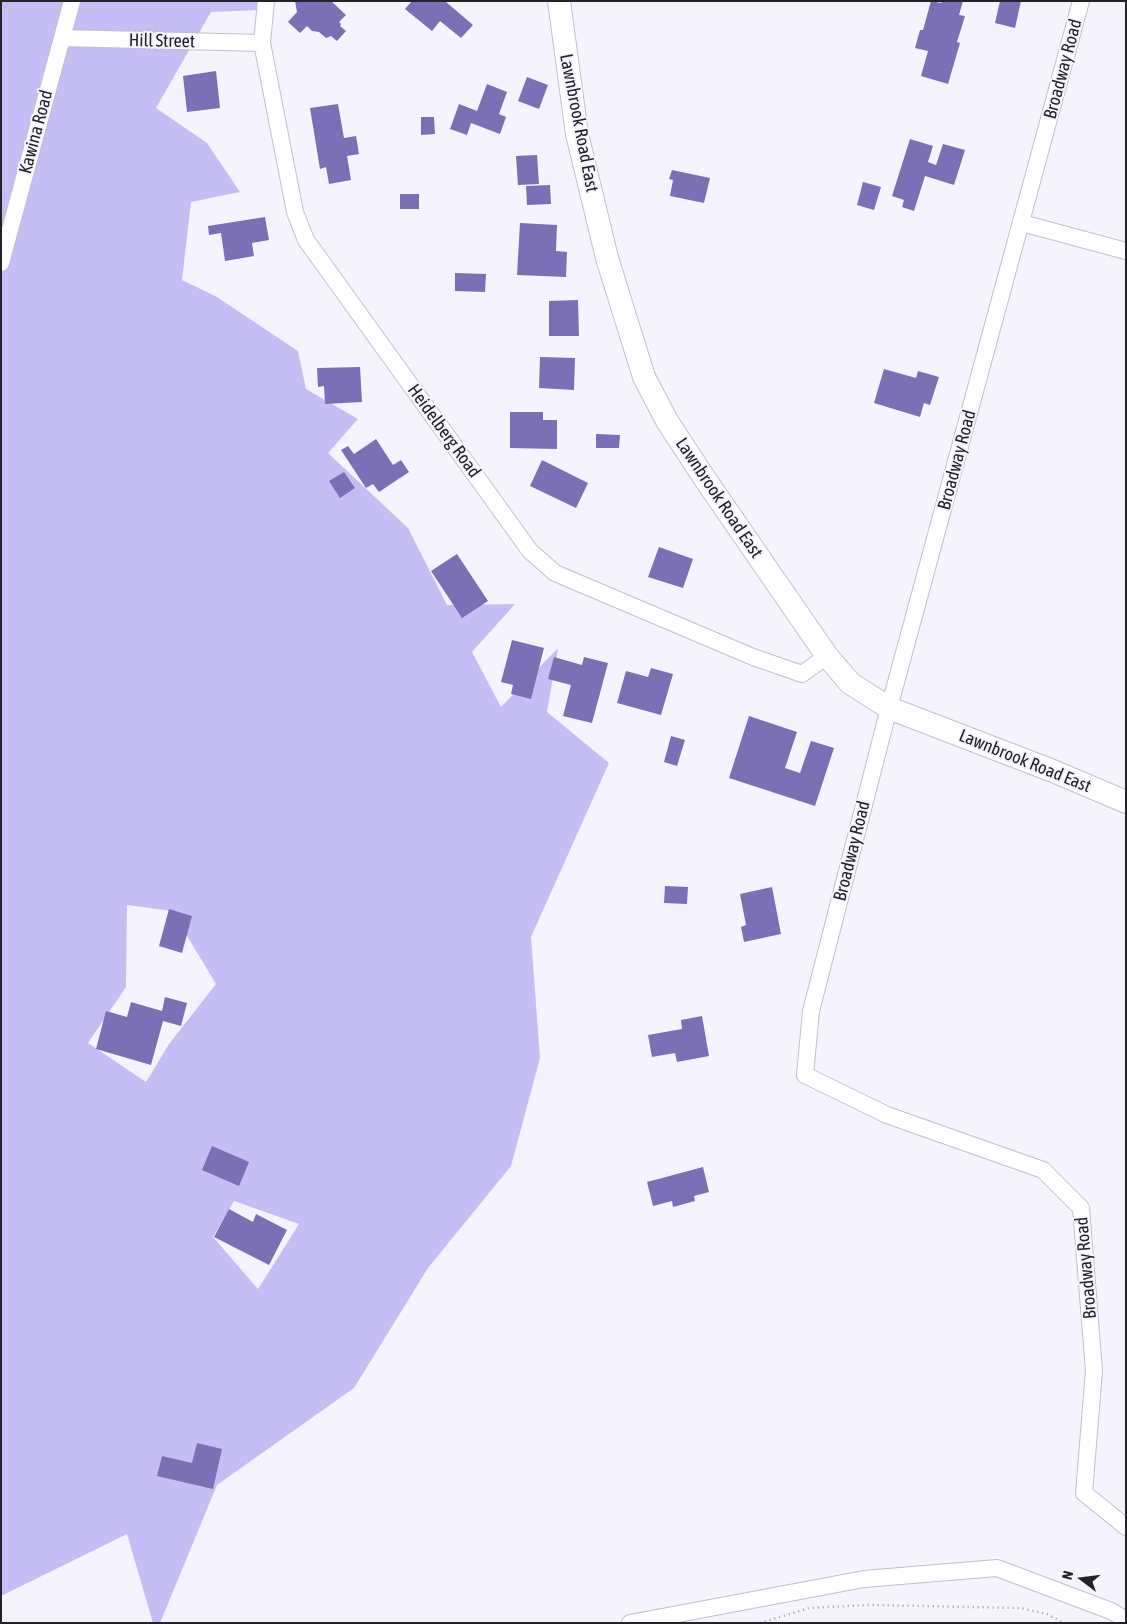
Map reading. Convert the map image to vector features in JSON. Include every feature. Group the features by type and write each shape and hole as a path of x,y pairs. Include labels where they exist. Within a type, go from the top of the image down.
{"street":[{"name":"Kawina Road","path":"1,263 72,1"},
{"name":"Heidelberg Road","path":"266,1 262,43 295,212 306,240 530,551 555,573 753,657 802,674 827,656"},
{"name":"Lawnbrook Road East","path":"559,1 577,134 607,258 644,377 677,436 827,656 850,683 889,708 1053,771 1126,802"},
{"name":"Broadway Road","path":"1081,1 889,708 811,1011 805,1076 888,1115 1043,1170 1081,1208 1094,1371 1084,1493 1126,1527"},
{"name":"Hill Street","path":"62,38 262,43"},
{"path":"1022,223 1126,251"},
{"path":"630,1623 864,1579 997,1568 1111,1611 1126,1620"}],"path":[{"path":"760,1623 809,1608 870,1605 1020,1608 1047,1614 1064,1623"}],"shaded area":[{"path":"1,1 262,1 260,10 211,12 156,108 207,143 240,192 191,202 182,280 217,297 298,351 306,389 358,419 328,453 408,528 447,605 515,604 472,652 501,707 558,648 547,712 609,763 531,937 540,1058 511,1166 428,1268 354,1388 217,1485 160,1623 153,1623 127,1534 1,1596","holes":["127,905 172,911 216,984 169,1044 146,1082 88,1043 126,987","234,1201 299,1224 258,1289 213,1237"]}],"building":[{"path":"295,1 331,1 346,15 339,22 340,26 346,31 337,41 331,36 326,38 319,32 312,31 307,26 300,33 288,22 297,12"},
{"path":"412,1 447,1 473,25 461,38 440,21 432,31 405,9"},
{"path":"931,1 941,3 942,1 963,1 959,15 965,16 957,42 960,43 948,84 921,76 928,51 915,48 920,30 923,30"},
{"path":"1000,1 1021,1 1015,28 995,23"},
{"path":"216,71 220,108 187,112 183,76"},
{"path":"527,77 548,85 539,109 518,101"},
{"path":"487,84 507,92 499,114 506,117 500,134 471,123 467,135 450,129 459,104 477,111"},
{"path":"338,104 344,138 356,136 359,154 347,156 351,180 329,184 326,167 320,169 310,108"},
{"path":"421,117 434,117 435,134 421,135"},
{"path":"910,139 933,146 928,162 936,165 943,144 965,150 954,185 925,176 914,211 902,207 904,200 892,196"},
{"path":"537,155 539,184 518,185 516,156"},
{"path":"672,170 710,178 704,203 670,196 673,180 669,179"},
{"path":"863,182 881,187 874,210 857,205"},
{"path":"550,185 551,204 527,205 526,186"},
{"path":"400,194 419,194 419,209 400,209"},
{"path":"265,217 269,240 252,243 254,256 225,261 221,233 209,235 208,226"},
{"path":"520,223 557,225 556,251 567,252 566,277 517,275"},
{"path":"455,273 486,274 485,292 455,291"},
{"path":"578,300 579,336 549,336 549,301"},
{"path":"540,357 575,358 574,390 539,388"},
{"path":"360,367 362,402 325,404 324,386 318,387 317,368"},
{"path":"884,369 916,378 918,371 939,377 930,405 924,403 920,417 874,403"},
{"path":"510,412 543,412 543,420 557,420 557,449 510,448"},
{"path":"596,434 620,435 619,448 596,448"},
{"path":"376,439 393,465 401,460 409,472 379,492 373,484 366,488 341,450 348,446 354,454"},
{"path":"542,460 588,483 576,508 530,486"},
{"path":"344,472 355,488 340,498 329,481"},
{"path":"659,547 693,559 683,588 648,577"},
{"path":"457,554 488,601 462,618 431,571"},
{"path":"512,640 544,648 531,699 511,694 513,685 501,682"},
{"path":"554,657 582,665 584,657 608,663 592,723 563,716 571,685 548,679"},
{"path":"651,668 673,674 661,715 617,703 626,671 648,677"},
{"path":"749,716 797,732 785,768 800,773 811,741 834,748 815,806 729,778"},
{"path":"671,736 685,740 677,766 664,762"},
{"path":"665,886 688,887 687,904 664,903"},
{"path":"772,887 781,934 744,942 741,927 746,925 740,894"},
{"path":"169,909 192,916 182,953 159,946"},
{"path":"165,997 187,1003 181,1026 163,1021 151,1065 96,1049 106,1011 127,1017 131,1002 162,1011"},
{"path":"702,1016 709,1056 677,1062 675,1053 652,1057 648,1035 682,1029 681,1020"},
{"path":"212,1146 249,1162 239,1186 202,1170"},
{"path":"703,1167 709,1192 694,1196 695,1201 673,1207 672,1201 653,1206 647,1182"},
{"path":"229,1209 253,1222 256,1214 287,1230 269,1265 214,1237"},
{"path":"197,1443 222,1449 213,1489 157,1476 162,1456 192,1463"}]}
